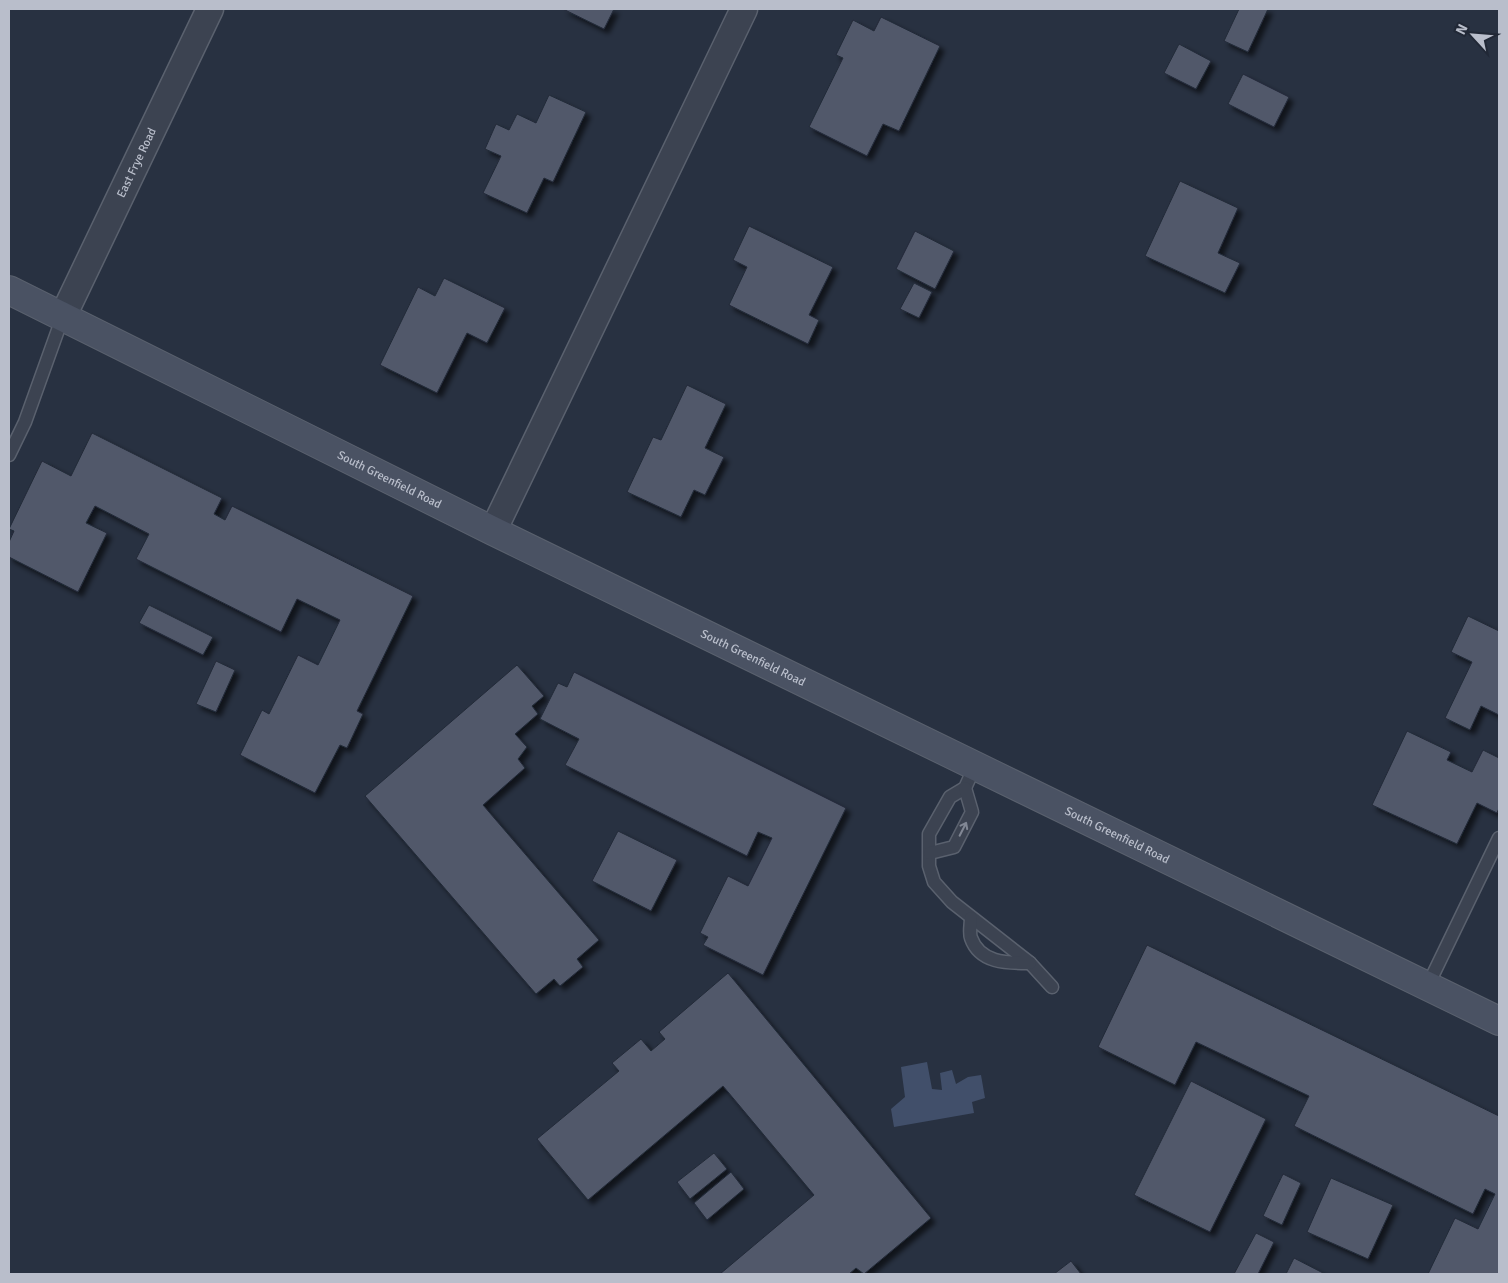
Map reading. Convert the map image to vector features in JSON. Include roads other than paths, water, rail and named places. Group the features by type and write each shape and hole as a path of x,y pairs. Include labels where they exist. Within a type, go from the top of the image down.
{"street":[{"name":"East Frye Road","path":"62,316 210,9"},
{"path":"493,531 744,9"},
{"name":"South Greenfield Road","path":"9,290 493,531 970,777 1428,985 1499,1021"}],"lane":[{"path":"9,455 25,422 62,316"},
{"path":"930,853 954,847 972,812 970,777"},
{"path":"970,777 950,797 929,834 929,866 934,882 952,902 1030,963 1052,987"},
{"path":"1428,985 1499,838"},
{"path":"971,918 971,938 979,950 1000,963 1030,963"}],"water":[{"path":"927,1062 932,1089 942,1090 940,1073 952,1070 956,1084 968,1077 981,1075 985,1098 972,1102 974,1113 894,1127 891,1109 905,1097 901,1067"}]}
